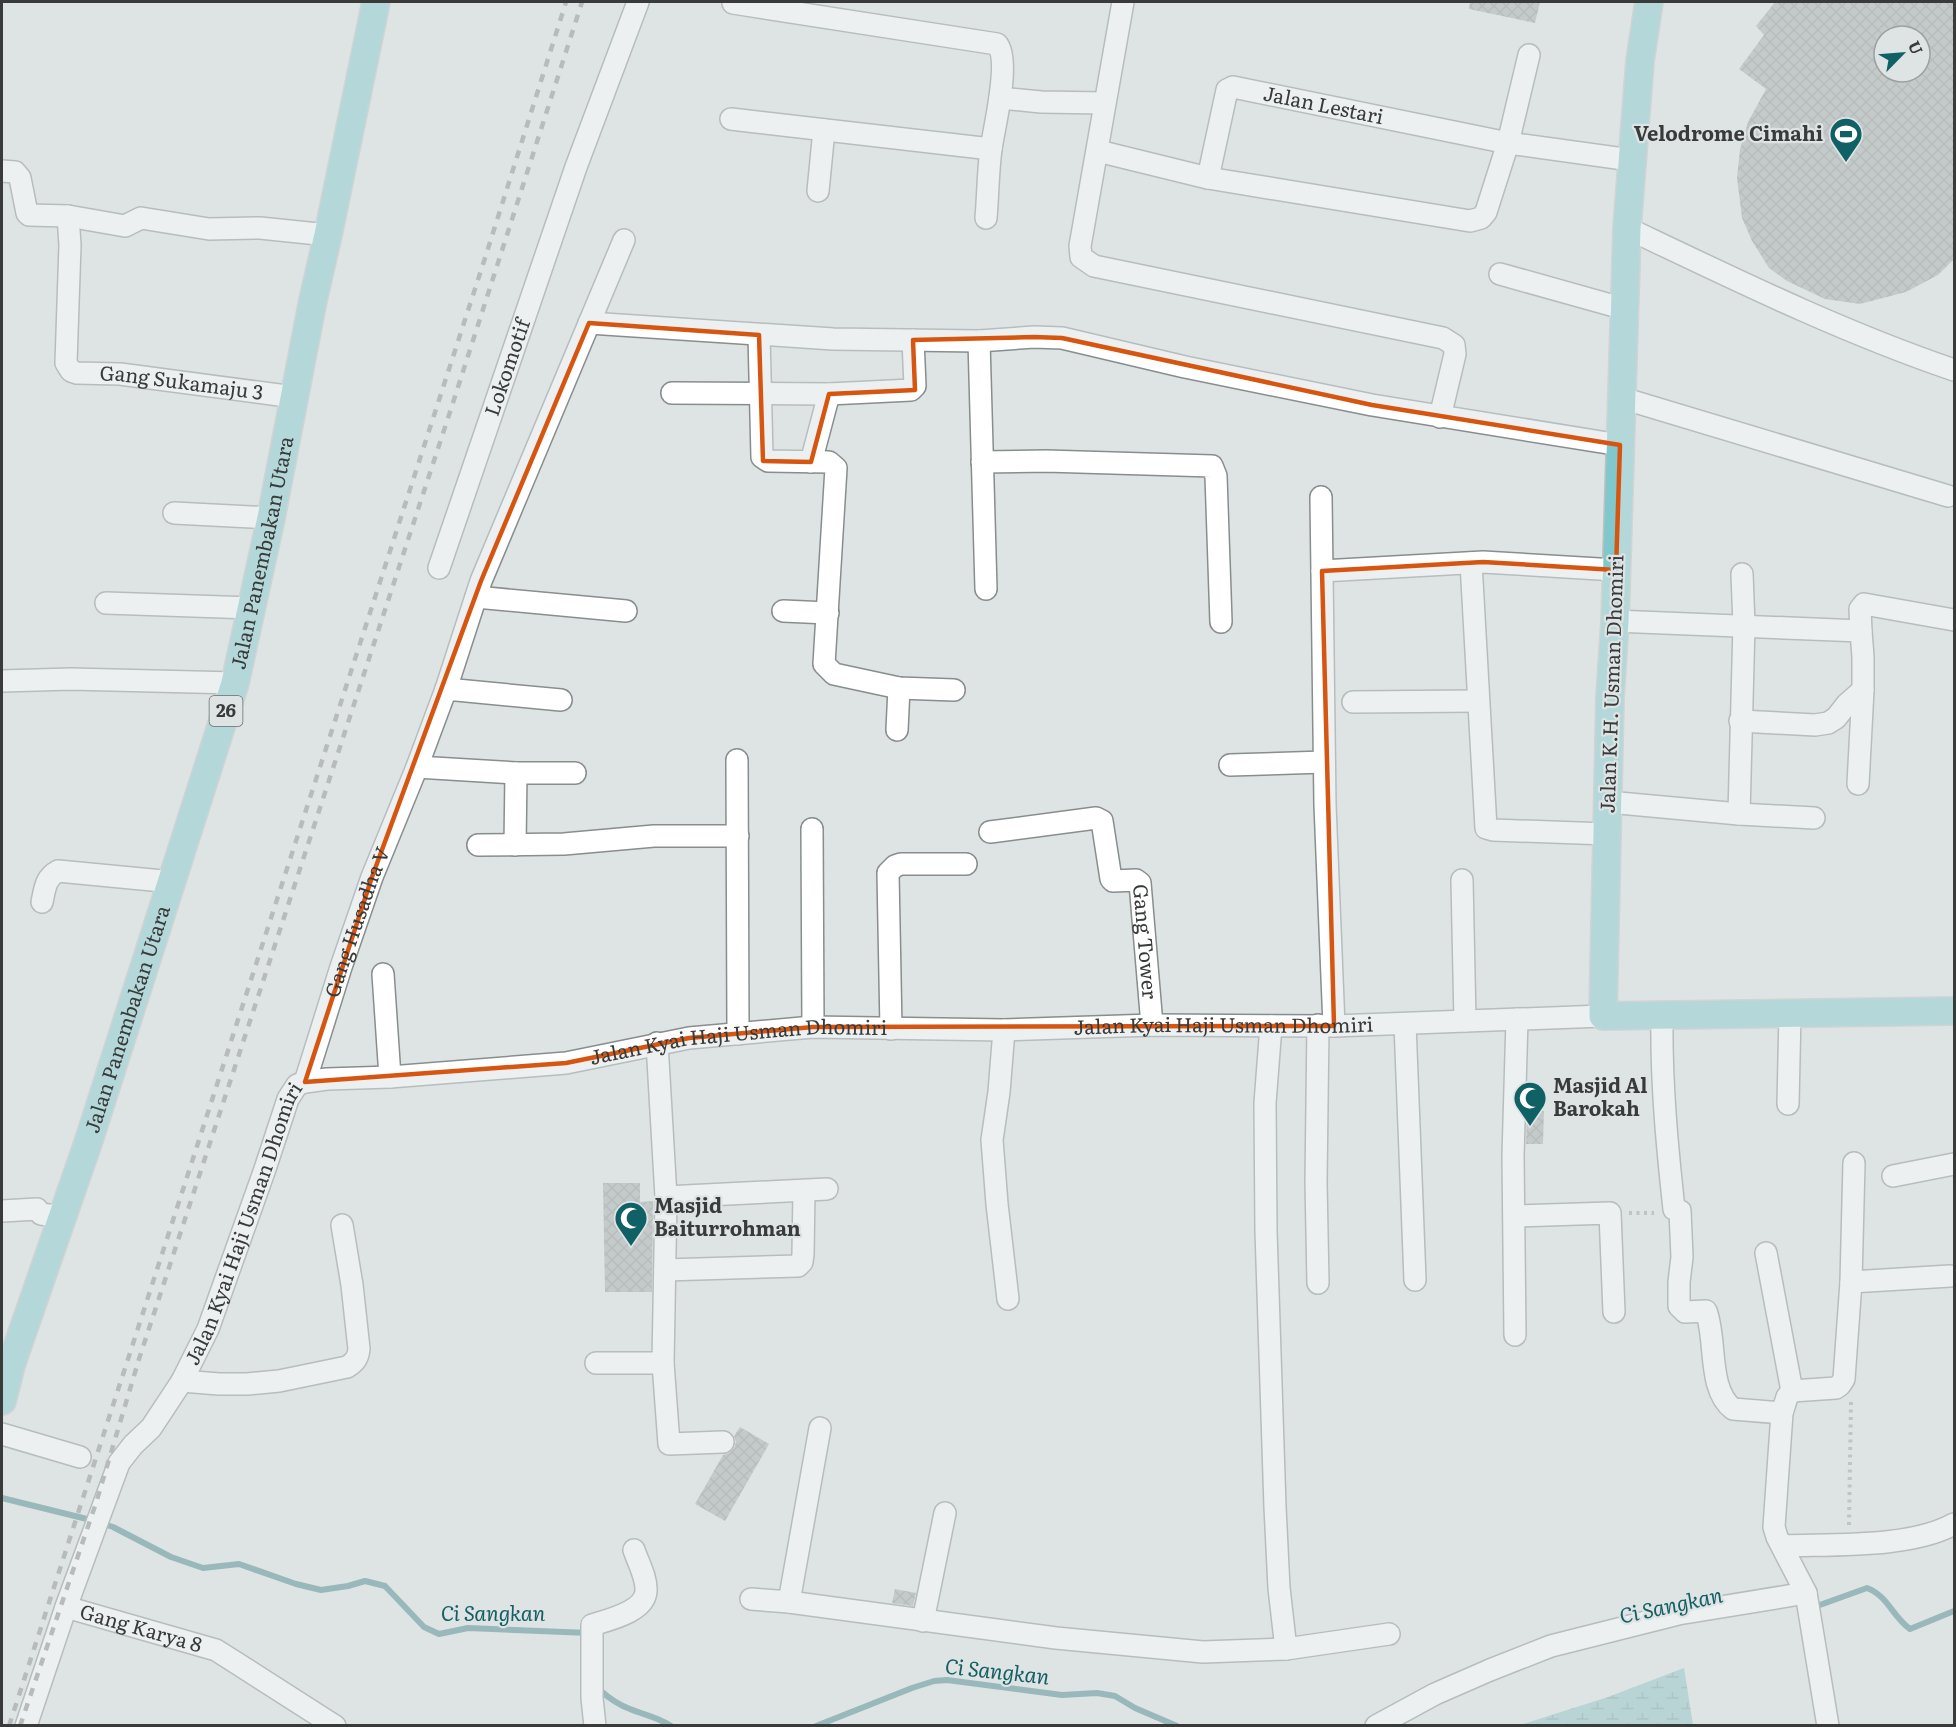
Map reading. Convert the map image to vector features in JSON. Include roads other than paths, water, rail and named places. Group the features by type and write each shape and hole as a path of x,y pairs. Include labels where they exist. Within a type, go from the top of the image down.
{"main road":[{"name":"Jalan Panembakan Utara","path":"2,1401 12,1362 63,1217 173,882 235,682 271,518 313,300 376,2"},
{"name":"Jalan K.H. Usman Dhomiri","path":"1603,1016 1610,697 1615,621 1627,228 1640,61 1649,2"},
{"path":"1603,1016 1954,1011"}],"street":[{"name":"Lokomotif","path":"438,568 576,167 638,2"},
{"path":"1123,2 1080,246 1081,257 1094,266 1443,338 1454,345 1455,354 1440,417"},
{"path":"733,3 998,44 1002,55 1000,98 991,149 986,218"},
{"path":"1098,151 1208,177 1470,221 1481,218 1486,212 1508,143 1529,55"},
{"name":"Jalan Lestari","path":"1208,177 1227,90 1233,87 1508,143"},
{"path":"1000,98 1041,102 1104,103"},
{"path":"730,119 991,149"},
{"path":"818,191 825,130"},
{"path":"1508,143 1631,160"},
{"path":"2,171 15,172 20,178 29,215 68,216 124,226 141,218 209,230 260,228 328,235"},
{"name":"Gang Sukamaju 3","path":"68,216 70,245 66,363 71,370 77,374 120,375 294,397"},
{"path":"1627,228 1847,329 1954,370"},
{"name":"Gang Husadha V","path":"304,1082 372,877 446,689 478,589 624,240"},
{"path":"1500,274 1625,309"},
{"path":"589,323 834,339 979,341 1034,337 1062,338 1263,383 1440,417 1620,446"},
{"path":"759,335 762,457 768,461 829,462 836,468 824,664 834,674 899,688 954,690"},
{"path":"672,393 829,394 911,390 915,386 913,340"},
{"path":"979,341 986,589"},
{"path":"812,462 829,394"},
{"path":"1622,398 1948,496"},
{"path":"982,462 1046,461 1212,466 1216,476 1221,622"},
{"path":"1318,1283 1316,1182 1326,1026 1321,497"},
{"path":"174,513 271,518"},
{"path":"1471,562 1486,828 1607,834"},
{"path":"1322,572 1471,562 1616,570"},
{"path":"1739,814 1742,574"},
{"path":"478,589 626,611"},
{"path":"106,603 252,608"},
{"path":"1858,784 1863,690 1860,609 1864,604 1954,620"},
{"path":"783,610 828,613"},
{"path":"1615,621 1861,631"},
{"path":"2,681 71,679 235,682"},
{"path":"897,730 899,688"},
{"path":"446,689 561,700"},
{"path":"1740,721 1815,725 1828,723 1836,718 1846,704 1863,690"},
{"path":"1353,702 1478,701"},
{"path":"737,760 738,1034"},
{"path":"1230,765 1324,762"},
{"path":"417,767 516,773 575,773"},
{"path":"515,845 516,773"},
{"path":"1608,802 1739,814 1814,818"},
{"name":"Gang Tower","path":"990,832 1096,818 1102,821 1111,879 1113,881 1136,880 1140,884 1152,1025"},
{"path":"812,829 813,1027"},
{"path":"478,845 564,844 654,836 738,836"},
{"path":"891,1029 888,873 901,864 966,864"},
{"path":"42,902 46,881 58,871 173,882"},
{"path":"1462,880 1465,1021"},
{"path":"383,974 390,1077"},
{"path":"1788,1104 1790,1013"},
{"name":"Jalan Kyai Haji Usman Dhomiri","path":"26,1725 119,1463 133,1445 151,1428 182,1382 208,1329 288,1099 297,1085 327,1079 390,1077 566,1063 689,1038 813,1027 1004,1030 1152,1025 1326,1026 1603,1016"},
{"path":"1662,1016 1663,1101 1674,1209 1680,1211 1682,1230 1680,1306 1685,1312 1706,1311 1719,1386 1726,1404 1732,1409 1782,1413"},
{"path":"1515,1335 1513,1156 1517,1018"},
{"path":"1405,1024 1415,1280"},
{"path":"1271,1026 1265,1103 1266,1231 1275,1518 1286,1649"},
{"path":"1004,1030 992,1140 1008,1299"},
{"path":"657,1043 666,1197 663,1363 669,1444 723,1442"},
{"path":"1828,1725 1808,1603 1774,1527 1782,1413 1787,1397 1792,1391 1836,1388 1843,1382 1851,1282 1854,1163"},
{"path":"1893,1176 1954,1164"},
{"path":"666,1197 827,1189"},
{"path":"665,1270 798,1266 802,1262 803,1254 804,1191"},
{"path":"2,1211 37,1209 41,1214 63,1217"},
{"path":"1515,1216 1610,1213 1614,1312"},
{"path":"182,1382 219,1384 279,1381 347,1367 354,1362 358,1357 359,1349 342,1225"},
{"path":"1766,1253 1792,1391"},
{"path":"1851,1282 1950,1276"},
{"path":"596,1363 663,1363"},
{"path":"789,1602 820,1428"},
{"path":"2,1434 80,1457"},
{"path":"923,1621 945,1513"},
{"path":"1784,1546 1883,1543 1937,1533 1954,1524"},
{"path":"595,1725 592,1698 592,1635 633,1611 644,1599 645,1586 634,1550"},
{"path":"751,1599 789,1602 1056,1638 1203,1652 1286,1649 1389,1634"},
{"path":"1376,1725 1454,1686 1551,1646 1678,1614 1808,1603"},
{"name":"Gang Karya 8","path":"66,1607 216,1650 335,1725"}],"waterway":[{"name":"Ci Sangkan","path":"2,1498 113,1527 171,1557 203,1568 239,1564 296,1584 321,1590 365,1581 385,1586 424,1627 439,1634 468,1628 589,1633"},
{"name":"Ci Sangkan","path":"1812,1605 1817,1606 1867,1588 1880,1596 1910,1629 1954,1611"},
{"name":"Ci Sangkan","path":"816,1726 912,1688 934,1681 947,1680 1062,1695 1097,1693 1115,1696 1135,1708 1177,1726"},
{"name":"Ci Sangkan","path":"601,1686 601,1691 618,1704 671,1726"}],"railway":[{"path":"9,1726 566,2"},
{"path":"20,1726 96,1503 139,1359 582,2"}],"place":[{"name":"Velodrome Cimahi","path":"1846,163"},
{"name":"Masjid Al Barokah","path":"1530,1127"},
{"name":"Masjid Baiturrohman","path":"631,1247"}]}
